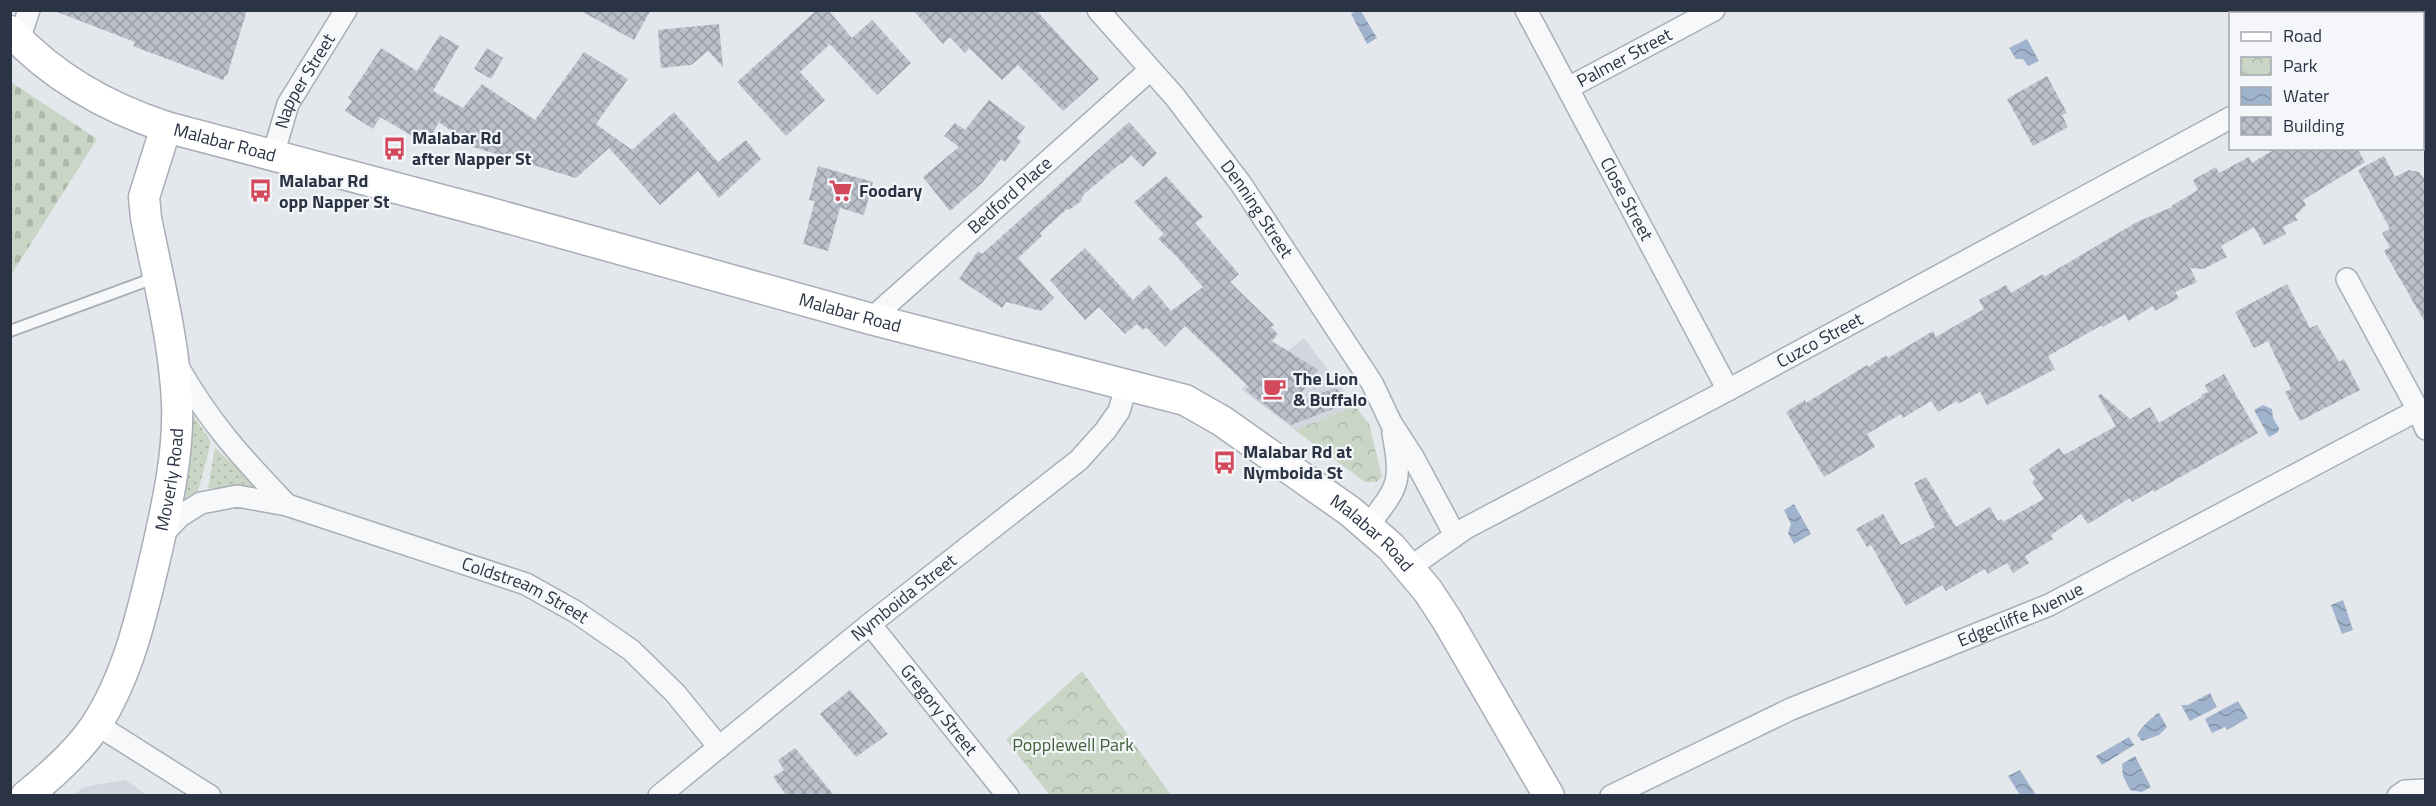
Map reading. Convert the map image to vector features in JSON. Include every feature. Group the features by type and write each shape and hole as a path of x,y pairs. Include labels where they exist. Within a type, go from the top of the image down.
{"main road":[{"name":"Malabar Road","path":"15,35 52,70 75,86 131,115 166,127 483,211 871,319 1185,400 1222,421 1368,526 1409,568 1447,620 1549,795"},
{"name":"Moverly Road","path":"26,795 52,774 96,724 127,662 145,603 171,482 176,441 177,403 174,359 144,197 166,127"}],"street":[{"path":"15,35 29,10"},
{"name":"Napper Street","path":"273,155 288,104 346,10"},
{"name":"Denning Street","path":"1098,10 1175,97 1241,184 1372,383 1391,423 1455,535"},
{"name":"Close Street","path":"1526,10 1728,390"},
{"name":"Palmer Street","path":"1568,88 1714,10"},
{"name":"Bedford Place","path":"871,319 1150,70"},
{"name":"Cuzco Street","path":"1409,568 1455,535 2229,119"},
{"path":"2348,279 2422,419"},
{"name":"Coldstream Street","path":"174,359 194,396 236,453 287,505"},
{"name":"Nymboida Street","path":"659,795 870,624 1079,460 1105,431 1119,411 1127,384"},
{"name":"Edgecliffe Avenue","path":"1611,795 1791,710 2049,605 2422,419"},
{"name":"Denning Street","path":"1368,526 1396,484 1399,467 1391,423"},
{"name":"Coldstream Street","path":"159,539 180,516 201,503 237,496 287,505 526,584 576,612 632,650 675,693 719,747"},
{"name":"Gregory Street","path":"870,624 1008,795"},
{"path":"96,724 210,795"},
{"path":"2398,795 2405,791 2426,790"}],"lane":[{"path":"10,331 157,277"}],"shaded area":[{"name":"The Lion & Buffalo","path":"1304,338 1355,406 1295,430 1241,389"},
{"path":"125,780 147,795 74,795 84,787"}],"green space":[{"path":"11,82 97,139 11,275"},
{"path":"1355,406 1369,424 1382,477 1376,482 1365,482 1295,430"},
{"path":"192,414 210,440 210,446 198,491 177,503"},
{"path":"215,448 265,493 208,488"},
{"name":"Popplewell Park","path":"1082,671 1171,795 1050,795 1006,740"}],"water":[{"path":"1361,11 1377,38 1367,44 1351,14"},
{"path":"2027,39 2039,61 2028,66 2023,59 2016,59 2009,48"},
{"path":"2263,405 2272,409 2273,418 2279,428 2278,432 2269,437 2254,410"},
{"path":"1794,504 1811,534 1794,544 1788,533 1791,524 1784,510"},
{"path":"2343,600 2353,630 2342,634 2331,605"},
{"path":"2210,693 2217,707 2190,721 2181,705 2188,705"},
{"path":"2238,701 2248,718 2227,730 2225,727 2212,733 2205,719"},
{"path":"2159,713 2167,727 2159,735 2142,741 2137,735 2138,732"},
{"path":"2129,737 2134,745 2102,765 2096,756"},
{"path":"2135,756 2151,787 2142,792 2130,790 2123,776 2122,764"},
{"path":"2020,770 2036,795 2020,795 2008,776"}],"building":[{"path":"57,10 247,10 227,76 225,75 223,80 133,46 135,42 57,12"},
{"path":"579,10 651,10 634,40"},
{"path":"817,10 828,10 852,38 872,20 911,63 877,95 830,44 800,72 825,100 786,136 737,82"},
{"path":"913,10 1036,10 1099,79 1063,111 1018,65 1002,80 969,48 965,53 950,37 943,44"},
{"path":"719,24 723,67 708,51 691,65 661,68 658,30"},
{"path":"440,35 459,46 433,91 463,108 482,84 535,120 584,52 628,79 596,124 632,150 674,112 718,162 746,140 761,159 719,198 698,171 660,205 609,148 576,178 473,147 439,122 426,144 380,117 373,129 345,111 352,101 348,98 381,48 417,71"},
{"path":"487,48 503,58 491,79 474,69"},
{"path":"2047,76 2067,113 2062,115 2068,127 2033,146 2007,99"},
{"path":"989,100 1025,127 1017,138 1021,141 1005,162 1001,159 982,183 950,211 923,177 959,147 944,136 955,123 965,130"},
{"path":"1129,122 1157,153 1143,167 1131,155 1083,195 1081,201 1069,210 1067,209 1040,233 1042,236 1018,258 1054,298 1041,311 1006,302 1002,308 959,279 978,251 982,254"},
{"path":"2274,150 2358,150 2365,162 2303,200 2306,205 2295,216 2298,220 2283,227 2286,234 2264,245 2254,227 2221,246 2227,257 2203,269 2190,268 2197,282 2175,292 2179,298 2155,311 2153,306 2128,321 2125,314 2103,327 2102,325 2048,356 2055,369 1987,405 1980,392 1938,412 1931,401 1903,418 1901,414 1867,434 1875,447 1824,477 1786,412 1805,400 1806,403 1867,365 1868,367 1886,355 1888,358 1933,331 1936,337 1984,309 1979,300 2006,285 2011,293 2043,274 2044,277 2137,222 2172,207 2198,190 2193,180 2216,167 2219,173 2249,157 2252,163"},
{"path":"2384,156 2395,177 2409,170 2419,172 2424,178 2426,324 2384,251 2390,247 2382,233 2390,229 2358,170"},
{"name":"Foodary","path":"818,166 873,182 864,215 840,208 828,251 803,244 815,201 809,200"},
{"path":"1166,176 1203,217 1195,223 1239,274 1230,282 1274,325 1271,327 1278,334 1272,341 1318,370 1294,403 1336,388 1348,403 1291,425 1245,390 1249,387 1185,326 1165,347 1146,327 1143,330 1137,324 1125,334 1099,307 1085,320 1050,280 1085,248 1133,300 1149,285 1171,311 1203,287 1158,239 1164,234 1134,202"},
{"path":"2287,284 2310,328 2317,325 2339,362 2344,359 2360,390 2300,421 2285,392 2291,389 2268,341 2254,348 2235,312"},
{"path":"2224,374 2258,433 2154,492 2153,490 2132,502 2130,498 2088,524 2081,514 2051,535 2053,539 2025,556 2029,563 2013,573 2007,563 1988,574 1985,569 1946,591 1942,585 1906,606 1871,545 1867,547 1856,529 1883,514 1901,545 1935,527 1914,483 1926,477 1956,527 1990,507 1998,521 2002,519 2003,522 2044,499 2032,482 2035,479 2029,469 2059,448 2064,455 2116,426 2098,396 2101,394 2130,419 2150,407 2159,423 2202,397 2201,395 2208,392 2205,385"},
{"path":"850,690 888,734 856,757 820,714"},
{"path":"795,748 834,795 786,795 773,777 784,770 778,760"}],"place":[{"name":"Malabar Rd after Napper St","path":"394,148"},
{"name":"Malabar Rd opp Napper St","path":"261,191"},
{"name":"Foodary","path":"841,191"},
{"name":"The Lion & Buffalo","path":"1275,389"},
{"name":"Malabar Rd at Nymboida St","path":"1225,462"}]}
